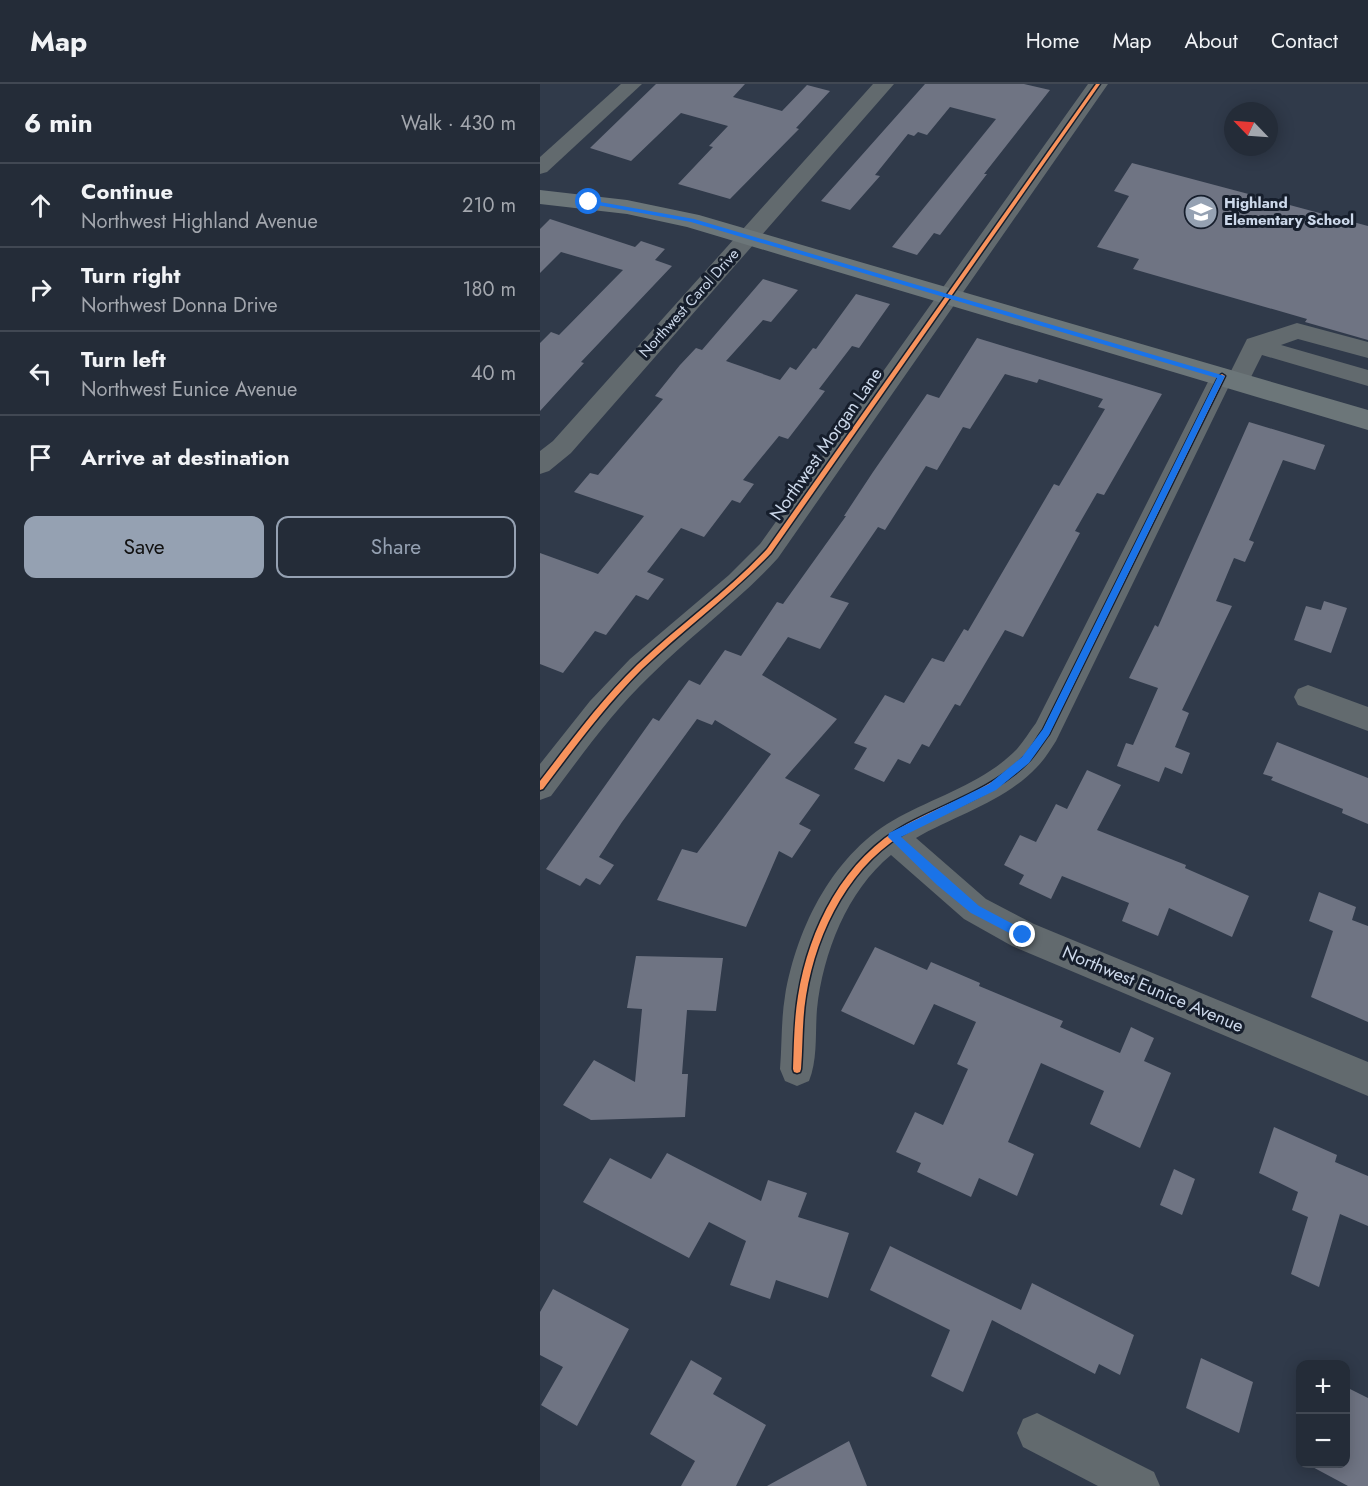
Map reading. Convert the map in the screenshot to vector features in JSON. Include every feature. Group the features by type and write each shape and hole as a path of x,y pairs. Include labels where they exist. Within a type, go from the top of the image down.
{"main road":[{"path":"540,197 665,214 748,236 1368,420"}],"street":[{"path":"540,168 632,84"},
{"name":"Northwest Carol Drive","path":"540,465 562,447 884,84"},
{"name":"Northwest Morgan Lane","path":"540,788 591,721 640,667 726,595 769,551 1098,84"},
{"path":"796,1069 803,988 819,933 837,897 864,862 893,837 993,787 1026,760 1033,751 1046,732 1230,379 1255,345 1297,331 1368,350"},
{"path":"1255,345 1368,378"},
{"path":"1308,697 1368,719"},
{"name":"Northwest Eunice Avenue","path":"893,837 975,909 1023,935 1368,1079"},
{"path":"1037,1433 1140,1486"}],"building":[{"path":"656,84 745,84 733,97 782,111 807,85 830,91 796,128 799,129 730,199 678,184 713,147 709,146 728,126 681,113 631,161 590,148"},
{"path":"925,84 1024,84 1050,90 984,174 987,174 940,235 934,233 917,255 892,247 996,119 950,107 927,135 918,132 914,136 908,134 875,175 880,176 850,210 821,201"},
{"path":"1132,163 1368,226 1368,340 1305,322 1307,319 1133,269 1139,259 1097,247 1129,196 1114,191"},
{"path":"550,219 635,247 641,241 665,249 655,260 672,266 581,362 584,363 540,411 540,343 551,332 559,335 623,270 561,252 540,273 540,229"},
{"path":"763,279 798,290 771,322 763,320 726,361 780,380 790,367 796,370 813,348 816,349 856,294 890,304 859,348 852,346 819,389 825,391 788,439 779,436 743,480 754,484 740,503 732,500 704,537 681,528 647,572 664,579 648,600 636,595 606,635 595,631 563,673 540,664 540,553 598,574 644,516 574,492 590,473 598,475 663,399 655,396 680,365 696,348 702,350"},
{"path":"977,338 1162,394 1104,495 1097,493 1075,531 1080,533 1023,637 1005,630 960,706 955,704 929,747 922,744 910,764 898,759 884,782 854,769 867,748 854,743 885,695 904,703 932,658 944,662 964,629 968,631 1054,484 1059,486 1105,409 1098,407 1103,399 1039,379 1037,383 1005,374 970,429 963,427 937,470 926,466 885,530 878,527 830,597 849,603 820,649 788,637 762,675 837,719 785,778 820,795 799,824 811,830 792,858 779,851 746,927 657,900 682,849 697,853 771,754 715,720 712,725 697,719 622,822 599,857 614,865 600,885 586,878 580,886 546,869 653,718 659,721 689,680 700,685 725,650 741,656 777,602 783,604 846,516 844,516 927,394 939,398"},
{"path":"1249,422 1325,445 1315,470 1283,460 1249,540 1254,542 1245,562 1234,558 1216,601 1232,606 1182,710 1189,713 1175,747 1190,753 1182,774 1165,767 1159,782 1117,766 1126,743 1133,745 1158,688 1129,678 1155,625 1158,627"},
{"path":"1324,601 1347,608 1331,653 1294,640 1306,606 1321,610"},
{"path":"1277,742 1368,778 1368,824 1342,813 1343,809 1271,780 1273,777 1263,774"},
{"path":"1087,770 1121,785 1097,830 1186,865 1185,868 1249,896 1232,937 1169,908 1158,936 1122,921 1129,903 1062,876 1051,899 1019,884 1024,875 1004,865 1020,835 1036,842 1056,804 1067,809"},
{"path":"1319,892 1356,907 1352,920 1368,926 1368,1022 1311,997 1333,931 1309,921"},
{"path":"875,947 927,970 931,962 980,983 979,986 1063,1021 1060,1027 1120,1053 1131,1027 1154,1038 1144,1061 1171,1073 1140,1148 1090,1124 1104,1091 1041,1063 1008,1142 1034,1154 1017,1196 979,1178 971,1197 917,1172 921,1163 896,1152 915,1112 943,1125 968,1069 957,1064 976,1022 934,1004 914,1045 841,1011"},
{"path":"636,956 723,958 716,1011 687,1010 682,1074 688,1074 685,1117 591,1120 563,1105 594,1060 635,1082 642,1009 627,1008"},
{"path":"1274,1127 1337,1155 1335,1162 1368,1176 1368,1226 1340,1214 1319,1287 1291,1274 1308,1217 1292,1210 1298,1192 1259,1173"},
{"path":"667,1153 761,1201 768,1180 807,1193 798,1217 849,1233 828,1298 776,1280 770,1299 730,1285 746,1241 709,1222 689,1258 583,1202 610,1158 651,1179"},
{"path":"1174,1169 1195,1179 1182,1215 1160,1205"},
{"path":"890,1246 1021,1310 1032,1283 1134,1335 1120,1375 1099,1364 1095,1374 992,1320 963,1392 931,1376 950,1330 870,1290"},
{"path":"553,1289 629,1329 577,1426 541,1405 563,1367 540,1355 540,1312"},
{"path":"1201,1358 1253,1382 1239,1433 1186,1408"},
{"path":"691,1360 722,1378 713,1394 766,1425 736,1486 681,1486 695,1461 650,1434"},
{"path":"1350,1389 1368,1398 1368,1486 1348,1486 1314,1468 1350,1468"},
{"path":"849,1441 867,1486 767,1486"}],"cycle path":[{"path":"540,787 626,681 656,652 738,582 769,551 1098,84"},
{"path":"797,1069 801,1007 809,965 824,923 846,883 875,850 893,836 994,784 1024,761 1033,751 1046,732 1222,376"}],"place":[{"name":"Highland Elementary School","path":"1201,212"}],"route":[{"path":"589,202 691,220 1222,376 1046,732 1026,760 993,787 893,837 975,909 1023,935"}]}
